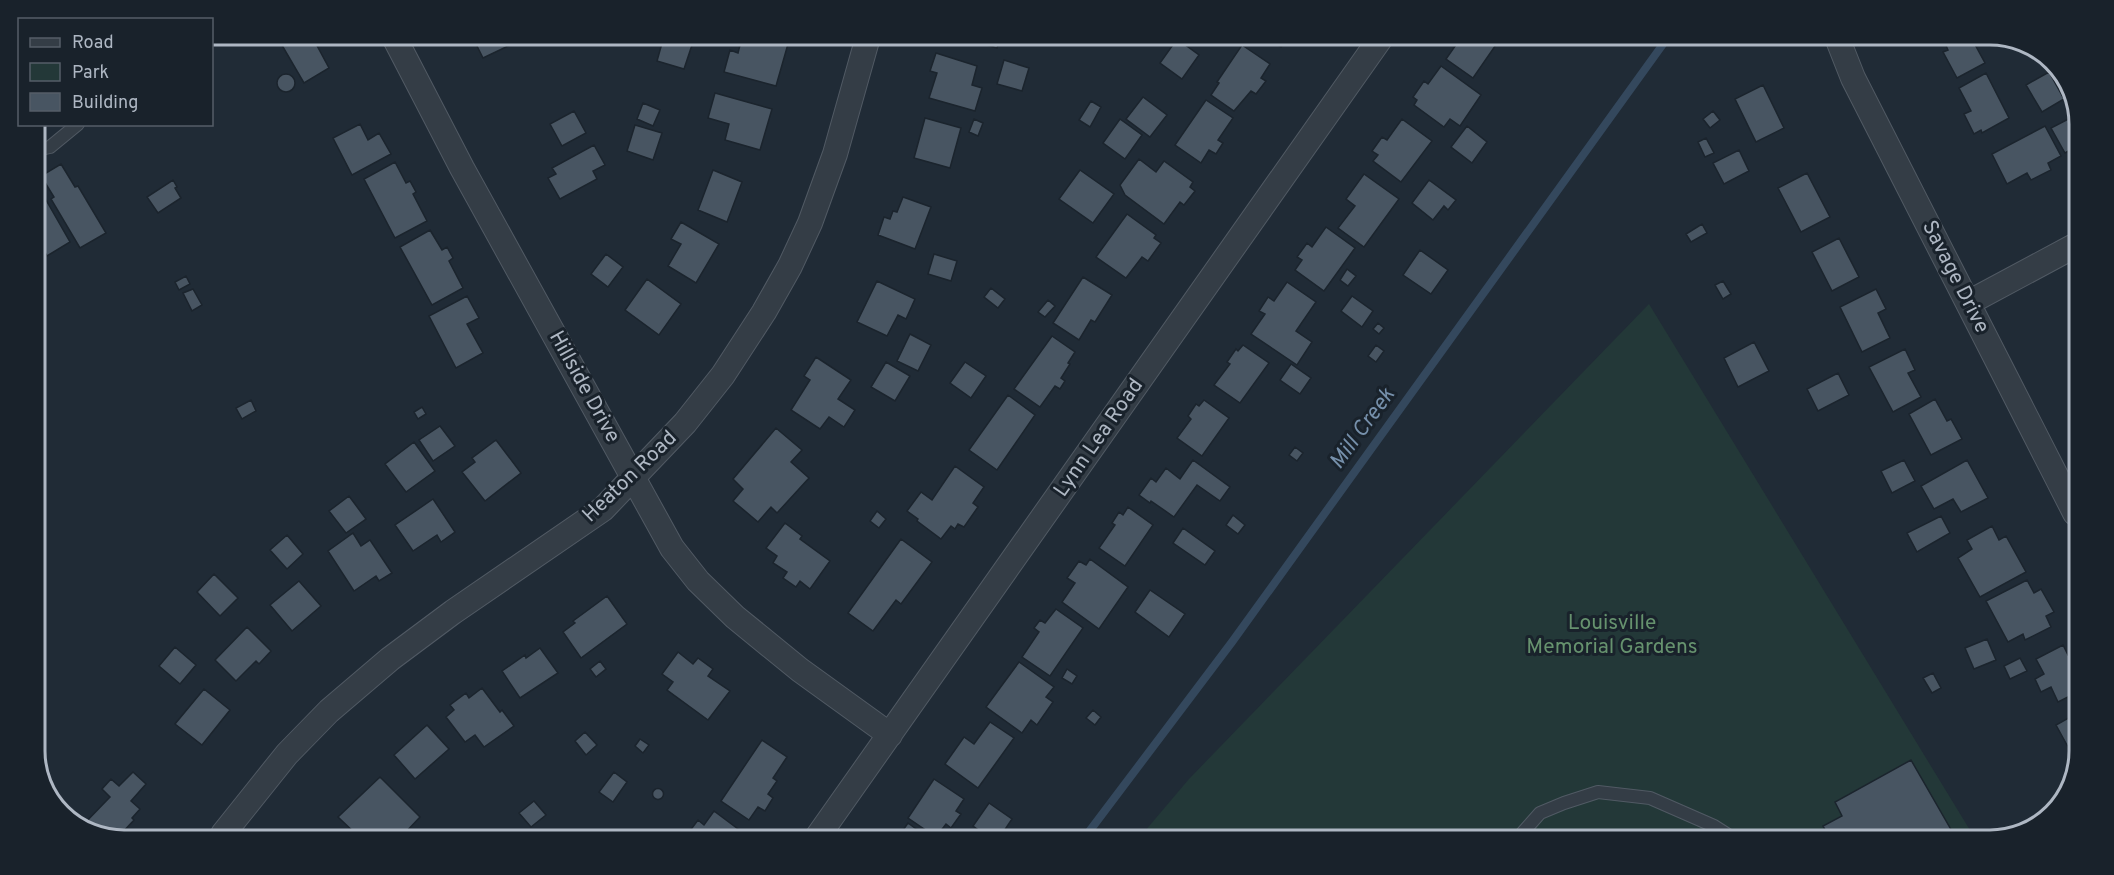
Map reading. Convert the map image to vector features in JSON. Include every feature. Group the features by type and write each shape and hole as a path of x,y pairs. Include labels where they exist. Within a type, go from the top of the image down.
{"street":[{"name":"Hillside Drive","path":"398,45 462,168 672,548 698,581 735,617 800,669 890,735"},
{"name":"Heaton Road","path":"226,830 287,754 329,711 390,659 453,612 603,509 685,423 723,375 764,312 790,266 810,223 835,154 866,45"},
{"name":"Lynn Lea Road","path":"822,830 1376,45"},
{"name":"Savage Drive","path":"1840,45 1853,78 2069,499"},
{"path":"1968,303 2069,249"}],"lane":[{"path":"45,148 50,147 76,126"},
{"path":"1525,830 1540,813 1564,802 1598,792 1650,798 1720,830"}],"green space":[{"name":"Louisville Memorial Gardens","path":"1649,304 1970,830 1146,830 1189,779"}],"building":[{"path":"282,45 317,45 329,68 304,83"},
{"path":"476,45 510,45 483,58"},
{"path":"661,45 692,45 684,69 657,61"},
{"path":"740,45 788,45 776,86 724,72 730,50 738,53"},
{"path":"1173,45 1185,45 1199,55 1182,79 1160,63"},
{"path":"1242,45 1270,64 1261,78 1266,81 1256,94 1251,91 1234,111 1211,95"},
{"path":"1456,45 1496,45 1473,78 1446,59"},
{"path":"1946,45 1975,45 1985,63 1957,78 1943,52 1948,50"},
{"path":"936,53 977,66 972,85 982,88 975,111 929,98 937,73 930,71"},
{"path":"1004,60 1029,68 1022,91 997,84"},
{"path":"1441,66 1481,95 1460,126 1450,119 1444,127 1414,105 1417,100 1413,97 1424,81 1428,84"},
{"path":"2049,72 2064,99 2042,112 2026,85"},
{"path":"1986,73 2009,118 1982,133 1981,130 1974,134 1964,114 1971,111 1959,88"},
{"path":"286,74 292,77 295,83 292,89 286,92 280,89 277,83 280,77"},
{"path":"1763,85 1784,128 1756,142 1735,99"},
{"path":"715,93 772,109 760,150 725,140 729,124 708,118"},
{"path":"1143,97 1167,115 1150,137 1126,119"},
{"path":"1206,100 1233,118 1218,140 1223,143 1216,154 1209,150 1201,163 1175,145"},
{"path":"1091,101 1101,107 1090,127 1079,120"},
{"path":"643,103 660,110 653,126 637,119"},
{"path":"574,111 586,133 562,146 550,124"},
{"path":"1713,111 1720,120 1710,128 1703,119"},
{"path":"925,118 961,128 950,168 914,158"},
{"path":"974,119 983,123 978,136 969,132"},
{"path":"1120,119 1142,135 1125,159 1103,143"},
{"path":"1402,119 1432,141 1401,182 1373,161 1378,155 1372,151 1382,137 1387,140"},
{"path":"2069,119 2069,151 2065,153 2051,128"},
{"path":"360,124 368,140 379,133 391,154 352,175 333,138"},
{"path":"635,125 662,133 653,160 627,151"},
{"path":"1467,126 1487,142 1472,163 1451,147"},
{"path":"2045,126 2061,156 2048,163 2051,170 2031,180 2027,173 2007,184 1992,154"},
{"path":"1706,138 1714,153 1705,157 1698,142"},
{"path":"594,145 605,165 593,171 597,179 560,199 548,178 556,174 552,168"},
{"path":"1739,150 1749,171 1724,184 1713,163"},
{"path":"1139,159 1156,172 1164,161 1193,182 1190,187 1195,191 1184,205 1180,202 1164,224 1125,195 1120,185"},
{"path":"395,162 406,183 410,181 416,192 413,194 427,221 395,238 364,179"},
{"path":"61,164 75,187 78,186 106,233 80,248 51,199 54,197 45,182 45,174"},
{"path":"713,170 742,182 727,222 698,210"},
{"path":"1080,170 1114,194 1093,223 1059,199"},
{"path":"1807,173 1830,217 1801,232 1778,188"},
{"path":"1364,174 1399,199 1364,247 1338,228 1355,206 1346,199"},
{"path":"173,180 181,198 158,213 147,197"},
{"path":"1429,180 1456,200 1448,210 1444,206 1433,220 1412,203"},
{"path":"903,197 931,207 915,249 878,235 884,217 890,219 893,211 897,212"},
{"path":"45,198 70,242 47,256 45,252"},
{"path":"1127,214 1156,235 1154,238 1161,243 1148,261 1142,257 1126,278 1096,257"},
{"path":"681,222 719,244 696,283 668,266 681,244 671,239"},
{"path":"1702,224 1707,233 1691,242 1686,234"},
{"path":"1326,227 1355,248 1324,291 1295,270 1302,260 1297,257 1307,243 1312,247"},
{"path":"430,230 442,250 447,247 453,258 449,261 463,288 432,305 400,247"},
{"path":"1839,238 1859,277 1832,291 1812,252"},
{"path":"1420,250 1448,270 1431,294 1403,275"},
{"path":"606,254 623,267 608,287 591,274"},
{"path":"934,254 957,261 951,281 928,274"},
{"path":"1347,269 1356,276 1348,286 1340,280"},
{"path":"186,276 190,284 179,290 175,282"},
{"path":"1083,277 1112,295 1095,322 1091,320 1079,340 1053,323"},
{"path":"647,279 681,304 659,335 625,310"},
{"path":"877,281 915,299 906,319 898,315 887,336 857,322"},
{"path":"1723,281 1731,294 1723,299 1715,285"},
{"path":"1287,282 1316,302 1296,331 1312,342 1297,365 1251,334 1265,314 1259,311 1268,297 1274,301"},
{"path":"991,288 1005,299 998,308 984,297"},
{"path":"193,289 202,305 192,311 183,293"},
{"path":"1876,289 1886,309 1878,313 1890,338 1862,352 1840,307"},
{"path":"467,296 479,318 467,324 483,353 456,368 429,316"},
{"path":"1352,296 1373,311 1362,327 1341,311"},
{"path":"1048,300 1055,306 1045,317 1038,312"},
{"path":"1378,323 1384,328 1379,334 1373,329"},
{"path":"910,334 931,345 918,371 897,361"},
{"path":"1052,336 1075,352 1061,378 1065,381 1060,389 1055,386 1040,407 1014,389"},
{"path":"1754,342 1769,371 1738,387 1724,358"},
{"path":"1243,345 1269,363 1240,403 1214,385 1230,364 1227,362 1236,349 1238,351"},
{"path":"1376,345 1384,351 1376,362 1368,356"},
{"path":"1905,349 1915,370 1908,373 1921,397 1893,412 1869,367"},
{"path":"816,357 851,380 838,399 855,410 844,427 829,417 820,429 791,410 810,380 804,376"},
{"path":"886,362 910,376 895,401 871,387"},
{"path":"965,362 986,376 971,398 950,383"},
{"path":"1291,364 1311,378 1300,394 1280,380"},
{"path":"1838,373 1849,395 1818,411 1807,389"},
{"path":"1008,395 1035,415 997,470 969,450"},
{"path":"1935,399 1947,421 1951,419 1962,439 1931,455 1909,414"},
{"path":"251,400 256,411 242,419 236,408"},
{"path":"1204,400 1229,418 1202,456 1177,438 1191,419 1188,416 1196,404 1199,406"},
{"path":"422,407 426,414 418,419 414,412"},
{"path":"440,426 455,446 433,461 419,440"},
{"path":"776,428 802,450 791,462 809,478 777,513 771,507 758,522 733,501 743,489 733,479"},
{"path":"496,440 521,473 485,501 462,472 475,462 472,458"},
{"path":"414,442 435,471 406,492 385,464"},
{"path":"1295,447 1303,453 1297,461 1289,455"},
{"path":"1193,460 1230,487 1220,501 1197,485 1174,517 1139,495 1151,478 1156,482 1166,468 1180,479"},
{"path":"1904,460 1915,481 1892,493 1881,471"},
{"path":"1967,460 1988,498 1961,512 1953,499 1934,509 1921,486"},
{"path":"955,466 984,487 973,503 978,507 964,527 958,524 955,529 951,526 941,539 907,511 921,492 932,500"},
{"path":"349,496 366,519 346,533 329,511"},
{"path":"433,499 455,532 441,542 437,535 413,551 395,525"},
{"path":"1128,507 1153,525 1125,566 1099,548 1115,525 1112,523 1119,512 1123,515"},
{"path":"877,511 886,519 879,528 870,521"},
{"path":"1233,515 1245,525 1238,534 1226,525"},
{"path":"1941,516 1950,533 1917,552 1907,533"},
{"path":"785,523 802,536 800,539 830,561 810,589 800,581 796,587 783,578 787,572 773,563 777,556 766,548"},
{"path":"1992,526 1999,540 2006,536 2026,572 1980,597 1958,558 1972,549 1967,540"},
{"path":"1183,528 1215,551 1205,565 1173,543"},
{"path":"353,533 361,546 370,540 392,573 379,581 376,576 354,591 328,551"},
{"path":"287,535 303,554 287,569 270,550"},
{"path":"901,539 932,562 901,604 896,600 873,631 848,613"},
{"path":"1090,559 1128,587 1099,629 1062,602 1075,583 1067,578 1079,561 1086,565"},
{"path":"214,574 238,598 220,616 197,592"},
{"path":"2027,580 2034,593 2041,589 2054,612 2046,616 2051,627 2025,640 2023,634 2008,642 1986,601"},
{"path":"299,581 321,606 292,631 270,605"},
{"path":"1150,590 1185,614 1169,637 1135,612"},
{"path":"607,596 627,624 581,658 563,632 575,623 573,621"},
{"path":"1056,609 1083,628 1050,676 1022,657 1039,632 1034,628 1040,620 1045,623"},
{"path":"247,627 271,651 259,664 256,661 236,681 215,660"},
{"path":"1987,639 1996,660 1974,669 1965,648"},
{"path":"2063,645 2069,654 2069,696 2058,702 2051,687 2041,692 2035,679 2044,674 2036,659"},
{"path":"175,647 196,665 180,684 159,666"},
{"path":"540,648 558,673 520,698 502,671"},
{"path":"678,652 693,664 698,658 713,669 708,676 730,691 708,720 667,690 673,682 662,674"},
{"path":"2020,658 2027,671 2010,679 2004,666"},
{"path":"600,661 606,669 596,677 590,669"},
{"path":"1019,662 1054,687 1046,697 1053,702 1037,725 1031,720 1022,733 986,707"},
{"path":"1067,669 1077,676 1072,684 1062,678"},
{"path":"1933,673 1941,688 1932,693 1923,678"},
{"path":"482,688 514,726 484,747 475,735 465,742 446,717 454,710 450,705 466,693 469,698"},
{"path":"204,689 230,710 202,745 175,724"},
{"path":"1093,710 1101,717 1095,725 1086,718"},
{"path":"2069,718 2069,749 2056,725"},
{"path":"990,722 1014,738 978,788 945,764 964,737 974,744"},
{"path":"427,725 449,749 415,779 394,755"},
{"path":"585,732 597,745 586,755 575,741"},
{"path":"640,739 649,745 643,753 635,746"},
{"path":"762,740 787,757 773,778 777,781 768,794 773,798 765,811 758,807 749,820 721,801"},
{"path":"1911,760 1951,830 1825,830 1823,826 1842,816 1835,802"},
{"path":"133,772 146,784 131,801 140,809 132,818 134,820 125,830 108,828 87,821 110,797 102,789 111,779 119,786"},
{"path":"614,772 627,782 613,802 599,792"},
{"path":"380,777 420,817 408,830 352,830 338,817"},
{"path":"934,779 964,799 956,811 961,814 951,828 946,824 941,830 926,830 908,818"},
{"path":"658,789 662,790 662,798 658,799 654,798 653,794 654,790"},
{"path":"534,801 546,815 531,827 519,813"},
{"path":"989,803 1012,819 1005,830 978,830 973,826"},
{"path":"714,811 739,830 690,830 698,820 704,825"},
{"path":"908,823 918,830 903,830"}],"waterway":[{"name":"Mill Creek","path":"1090,830 1232,642 1662,45"}]}
